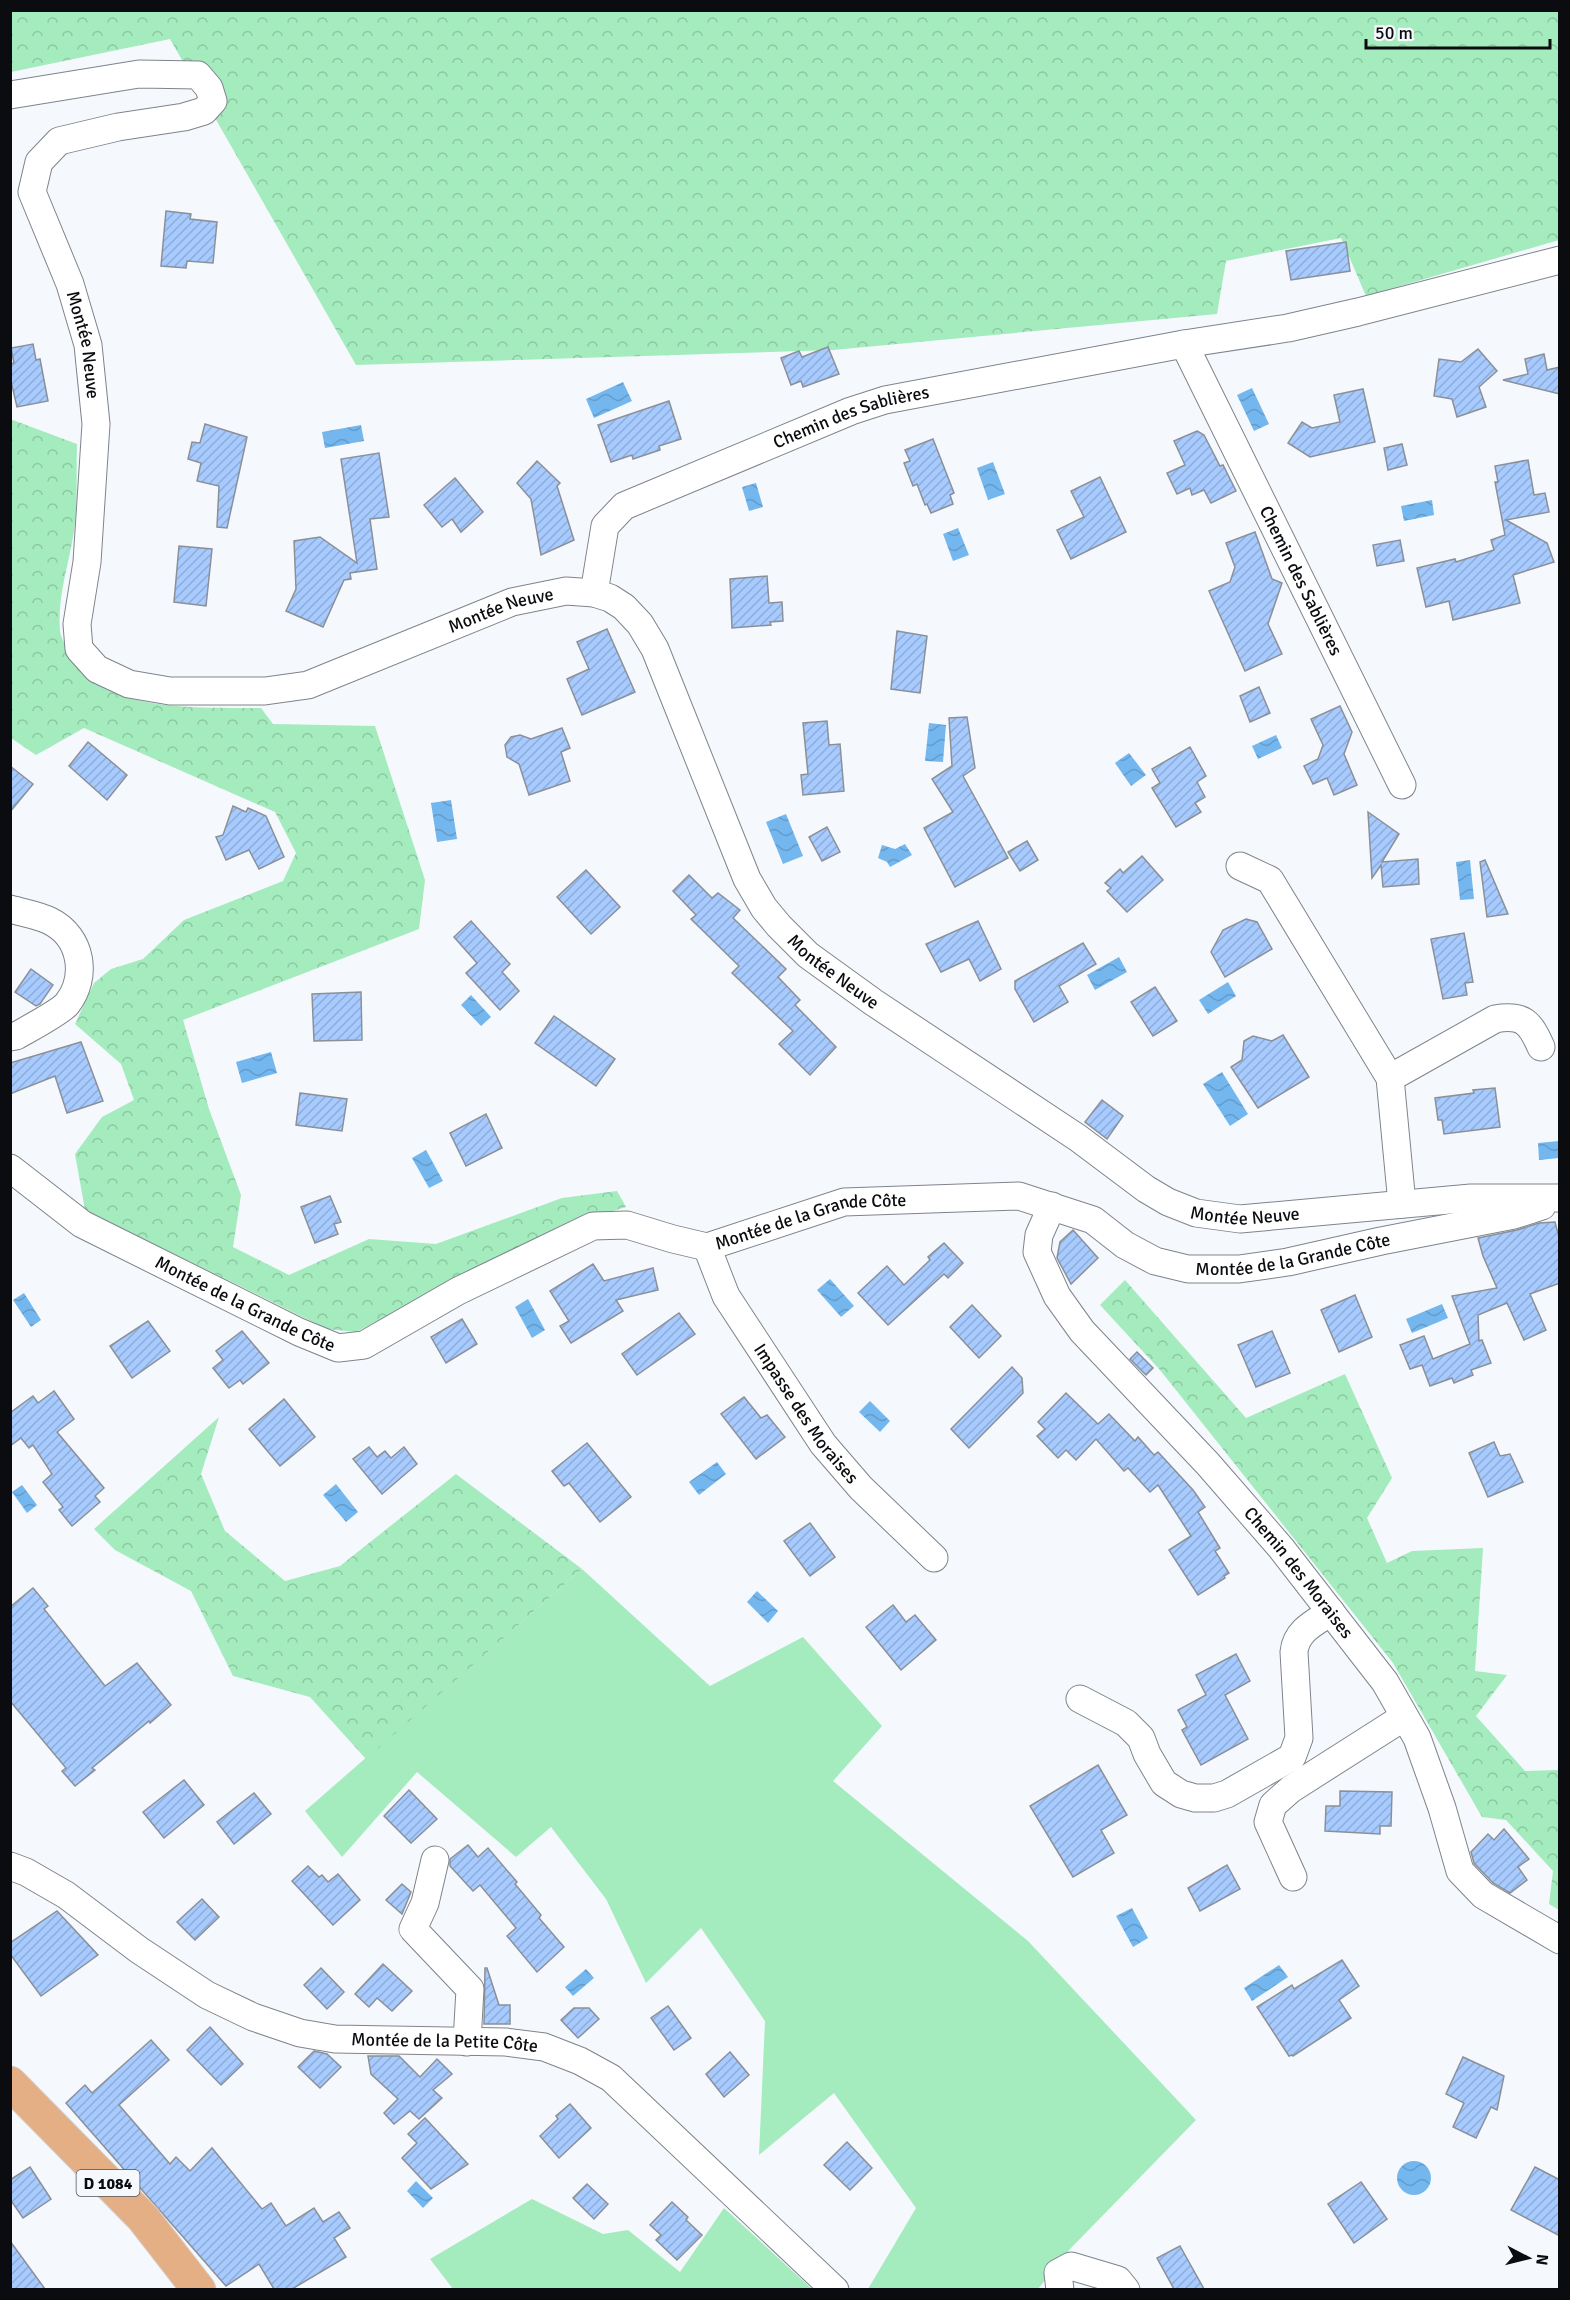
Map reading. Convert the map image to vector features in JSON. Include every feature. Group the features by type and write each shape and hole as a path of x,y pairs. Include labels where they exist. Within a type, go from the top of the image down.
{"main road":[{"name":"D 1084","path":"10,2083 142,2218 199,2289"}],"street":[{"name":"Montée Neuve","path":"10,95 139,74 177,74 198,75 209,88 213,101 204,111 184,117 118,127 59,141 39,162 32,192 70,284 88,345 96,424 87,562 77,624 80,649 97,669 129,684 170,691 265,691 308,685 512,602 566,591 594,593 610,598 624,607 640,624 655,648 747,879 764,908 808,955 873,1002 1078,1138 1146,1189 1168,1202 1196,1213 1240,1219 1472,1198 1560,1199"},
{"name":"Chemin des Sablières","path":"594,593 605,526 624,506 851,411 885,400 1184,344 1288,328 1560,260"},
{"name":"Chemin des Sablières","path":"1184,344 1402,785"},
{"path":"1240,866 1270,880 1390,1078 1402,1204"},
{"path":"10,909 52,922 70,938 81,961 77,983 66,1005 16,1036 10,1037"},
{"path":"1390,1078 1495,1019 1513,1016 1522,1020 1533,1027 1541,1047"},
{"name":"Montée de la Grande Côte","path":"10,1168 82,1224 299,1332 338,1348 364,1345 458,1291 593,1227 627,1225 707,1247 844,1202 1019,1196 1093,1221 1125,1245 1155,1261 1188,1269 1239,1269 1288,1262 1380,1241 1514,1215 1560,1199"},
{"name":"Chemin des Moraises","path":"1044,1204 1037,1252 1057,1296 1082,1331 1216,1473 1281,1548 1385,1682 1417,1738 1460,1871 1483,1895 1560,1940"},
{"name":"Impasse des Moraises","path":"707,1247 726,1296 823,1444 861,1488 934,1558"},
{"path":"1080,1699 1126,1723 1141,1738 1147,1754 1164,1783 1181,1794 1195,1798 1214,1798 1227,1794 1292,1757 1299,1738 1295,1641 1303,1630 1331,1612"},
{"path":"1293,1876 1268,1822 1273,1805 1291,1789 1404,1717"},
{"path":"435,1860 424,1903 413,1929 470,1989 467,2042"},
{"name":"Montée de la Petite Côte","path":"10,1866 26,1872 66,1895 139,1950 207,1995 253,2017 300,2033 335,2039 506,2042 544,2047 580,2061 611,2078 835,2289"},
{"path":"1060,2289 1058,2273 1071,2266 1118,2280 1126,2289"}],"green space":[{"path":"11,10 1559,11 1559,240 1366,296 1341,238 1226,261 1217,314 833,350 356,365 170,39 11,72"},
{"path":"10,419 77,444 75,520 62,593 60,631 69,652 83,672 102,687 127,697 154,703 211,708 261,708 273,724 375,726 425,880 419,929 183,1020 209,1109 241,1195 233,1247 289,1275 369,1239 436,1244 562,1198 617,1191 626,1207 570,1224 356,1332 327,1329 85,1210 75,1154 102,1117 134,1100 121,1064 75,1024 94,983 111,969 143,959 184,920 283,881 296,853 275,812 84,728 36,755 11,738"},
{"path":"1125,1280 1246,1418 1345,1374 1392,1478 1367,1518 1387,1563 1412,1551 1483,1548 1475,1671 1507,1675 1476,1716 1525,1771 1559,1770 1559,1910 1549,1904 1553,1871 1506,1820 1482,1817 1393,1663 1160,1370 1100,1305"},
{"path":"219,1417 201,1474 225,1531 285,1581 340,1566 456,1474 582,1569 366,1759 310,1697 233,1676 191,1591 115,1550 94,1529"},
{"path":"582,1569 710,1686 803,1637 882,1726 833,1781 1028,1941 1196,2120 1070,2249 1038,2289 868,2289 916,2208 834,2093 759,2155 765,2021 701,1928 646,1983 606,1899 551,1827 516,1857 417,1772 342,1857 305,1811"},
{"path":"532,2199 603,2234 628,2230 680,2272 724,2208 812,2289 453,2289 430,2259"}],"water":[{"path":"623,382 632,401 594,418 586,399"},
{"path":"1252,388 1269,424 1254,431 1237,395"},
{"path":"361,425 364,441 325,448 322,432"},
{"path":"993,462 1005,494 988,500 977,468"},
{"path":"756,483 763,507 749,511 742,487"},
{"path":"1432,500 1434,515 1404,521 1401,506"},
{"path":"958,528 969,555 953,561 943,534"},
{"path":"929,723 946,725 943,762 925,761"},
{"path":"1276,735 1282,748 1258,759 1252,746"},
{"path":"1129,753 1146,775 1131,786 1115,763"},
{"path":"451,800 457,839 437,842 431,803"},
{"path":"786,814 803,856 783,864 766,822"},
{"path":"905,844 912,855 890,867 887,862 878,858 882,845 895,849"},
{"path":"1470,860 1474,899 1460,900 1456,862"},
{"path":"1119,957 1127,972 1095,990 1087,975"},
{"path":"1228,982 1236,996 1208,1014 1199,1000"},
{"path":"471,995 491,1017 481,1026 461,1005"},
{"path":"271,1052 277,1073 242,1083 236,1062"},
{"path":"1222,1072 1248,1114 1230,1126 1203,1084"},
{"path":"1559,1141 1559,1158 1539,1160 1538,1143"},
{"path":"426,1150 443,1181 429,1188 412,1158"},
{"path":"830,1279 854,1306 841,1317 817,1290"},
{"path":"24,1293 41,1320 31,1327 13,1300"},
{"path":"528,1299 545,1330 532,1338 515,1307"},
{"path":"1442,1304 1448,1318 1412,1333 1406,1319"},
{"path":"870,1401 890,1421 880,1432 859,1412"},
{"path":"717,1462 726,1474 699,1495 689,1482"},
{"path":"336,1484 358,1512 346,1522 323,1495"},
{"path":"22,1485 37,1505 27,1513 12,1492"},
{"path":"757,1591 778,1611 768,1623 747,1602"},
{"path":"1132,1908 1148,1938 1133,1947 1116,1916"},
{"path":"1279,1965 1288,1977 1252,2001 1244,1988"},
{"path":"586,1969 594,1978 573,1996 565,1987"},
{"path":"1414,2161 1426,2166 1431,2178 1426,2190 1414,2195 1402,2190 1397,2178 1402,2166"},
{"path":"416,2181 433,2198 423,2208 407,2191"}],"building":[{"path":"166,211 191,214 190,219 217,222 213,263 187,261 186,268 161,266"},
{"path":"1346,242 1350,271 1291,280 1286,251"},
{"path":"33,344 36,360 40,359 48,401 17,407 10,377 10,364 14,363 11,348"},
{"path":"828,347 839,374 803,387 801,381 791,385 781,358 799,351 802,357"},
{"path":"1478,349 1497,371 1479,387 1486,407 1457,417 1452,399 1434,396 1439,359 1461,362"},
{"path":"1544,354 1547,370 1560,367 1560,394 1503,380 1528,374 1525,359"},
{"path":"1363,389 1375,442 1310,457 1288,443 1302,422 1312,428 1340,422 1334,395"},
{"path":"669,401 681,439 659,446 660,450 633,459 632,455 611,462 598,425"},
{"path":"205,424 247,437 227,528 217,527 219,486 197,481 201,463 188,459 192,442 200,443"},
{"path":"1197,431 1204,435 1236,491 1211,503 1204,490 1192,495 1190,488 1177,494 1167,473 1185,465 1174,441"},
{"path":"933,439 954,493 950,495 953,504 931,513 927,504 925,505 917,484 913,486 904,463 910,461 905,450"},
{"path":"1402,444 1407,465 1388,470 1384,448"},
{"path":"379,453 389,517 370,519 377,569 350,573 351,579 344,580 323,627 286,611 296,589 294,541 320,537 357,563 341,459"},
{"path":"1528,460 1534,495 1545,493 1549,512 1506,520 1547,543 1554,562 1513,575 1520,603 1453,620 1449,601 1426,607 1417,568 1455,559 1456,562 1494,550 1491,540 1505,535 1495,482 1498,482 1495,466"},
{"path":"537,461 560,483 557,486 574,540 541,555 531,499 517,483"},
{"path":"1100,477 1126,532 1071,559 1057,530 1084,517 1071,491"},
{"path":"455,478 483,512 461,532 452,519 442,527 424,505"},
{"path":"1255,532 1272,579 1282,583 1268,624 1282,654 1245,671 1209,591 1230,582 1235,567 1226,543"},
{"path":"1400,540 1404,561 1377,566 1373,545"},
{"path":"179,546 212,549 206,606 174,602"},
{"path":"767,576 769,603 782,602 783,621 770,622 771,625 732,628 730,579"},
{"path":"607,629 635,692 582,715 567,679 589,669 577,642"},
{"path":"897,631 927,636 920,693 891,689"},
{"path":"1259,687 1270,713 1250,722 1240,696"},
{"path":"1340,706 1352,732 1344,754 1357,785 1334,795 1327,778 1313,784 1304,766 1318,759 1323,745 1311,719"},
{"path":"967,717 975,768 963,776 1008,858 955,887 924,828 953,812 932,779 952,766 949,718"},
{"path":"827,721 829,745 840,744 844,791 803,795 801,775 808,774 803,723"},
{"path":"562,728 570,748 561,752 570,781 529,795 519,764 507,757 505,745 511,737 520,735 531,739"},
{"path":"88,742 127,775 107,800 69,766"},
{"path":"1190,747 1206,776 1197,782 1205,797 1195,803 1201,812 1176,827 1152,788 1160,783 1152,769"},
{"path":"10,766 33,784 10,812"},
{"path":"233,806 246,812 248,808 266,816 284,857 259,869 249,850 226,860 216,837 223,835"},
{"path":"1368,812 1399,834 1382,862 1418,859 1419,884 1383,887 1381,865 1372,878"},
{"path":"827,827 840,852 822,861 809,837"},
{"path":"1027,841 1038,860 1020,871 1008,852"},
{"path":"1142,856 1163,880 1127,912 1107,891 1111,888 1105,883 1120,869 1123,873"},
{"path":"1485,860 1508,914 1487,917 1480,862"},
{"path":"586,870 620,907 591,934 557,897"},
{"path":"689,875 712,898 718,893 740,910 733,918 786,969 778,977 800,1000 795,1005 836,1047 810,1075 779,1044 793,1031 732,973 739,966 691,919 696,915 673,891"},
{"path":"1246,919 1257,922 1272,949 1225,977 1211,952 1223,930"},
{"path":"471,921 510,964 502,972 519,991 500,1010 466,973 477,963 454,937"},
{"path":"978,921 1001,969 980,981 969,959 941,972 926,944"},
{"path":"1464,933 1473,982 1465,983 1467,995 1443,999 1431,939"},
{"path":"1083,943 1096,964 1059,986 1068,1002 1034,1022 1015,989 1015,981"},
{"path":"31,969 53,985 40,1004 36,1006 15,992"},
{"path":"1155,987 1177,1021 1153,1036 1131,1002"},
{"path":"361,992 362,1040 314,1041 312,994"},
{"path":"554,1016 615,1059 596,1086 535,1043"},
{"path":"1283,1035 1309,1077 1258,1108 1231,1067 1242,1060 1244,1041 1253,1036 1272,1041"},
{"path":"81,1042 103,1101 67,1113 55,1076 10,1094 10,1063"},
{"path":"1495,1088 1500,1127 1444,1134 1442,1120 1438,1120 1435,1098"},
{"path":"300,1093 347,1099 342,1131 296,1125"},
{"path":"1102,1100 1123,1116 1107,1139 1085,1122"},
{"path":"486,1114 502,1148 466,1166 450,1133"},
{"path":"330,1196 341,1222 334,1224 338,1234 315,1243 301,1207"},
{"path":"1555,1222 1560,1241 1560,1283 1530,1294 1546,1330 1524,1340 1507,1303 1478,1315 1479,1341 1482,1340 1491,1363 1471,1370 1473,1375 1454,1383 1452,1378 1430,1386 1422,1365 1410,1369 1400,1345 1424,1336 1433,1359 1470,1344 1452,1296 1497,1288 1478,1238 1539,1223"},
{"path":"1073,1230 1098,1258 1071,1284 1057,1258 1060,1242"},
{"path":"944,1243 963,1263 948,1278 944,1274 888,1325 858,1293 887,1266 904,1285 930,1260 928,1257"},
{"path":"593,1264 604,1281 653,1268 658,1290 616,1300 623,1311 571,1343 560,1326 569,1321 550,1291"},
{"path":"1355,1295 1372,1337 1339,1352 1321,1310"},
{"path":"972,1305 1001,1336 979,1358 950,1327"},
{"path":"679,1313 695,1334 637,1375 622,1354"},
{"path":"462,1319 477,1344 446,1363 431,1337"},
{"path":"148,1321 170,1351 132,1378 110,1346"},
{"path":"242,1331 269,1363 243,1384 240,1380 229,1388 213,1368 223,1360 216,1351"},
{"path":"1272,1331 1290,1373 1256,1387 1238,1345"},
{"path":"1137,1352 1153,1368 1146,1375 1130,1359"},
{"path":"1012,1367 1022,1378 1023,1393 969,1448 951,1429"},
{"path":"54,1391 74,1419 57,1432 104,1488 95,1496 100,1502 72,1526 59,1510 63,1507 43,1482 52,1474 33,1445 29,1448 21,1438 10,1446 10,1413 33,1396 38,1403"},
{"path":"1066,1393 1098,1424 1109,1414 1135,1441 1138,1437 1154,1455 1158,1452 1193,1490 1205,1507 1198,1512 1220,1548 1215,1551 1229,1573 1224,1576 1225,1578 1198,1595 1169,1550 1191,1536 1158,1485 1150,1492 1128,1468 1124,1471 1096,1439 1076,1460 1066,1450 1058,1458 1037,1436 1045,1429 1038,1422"},
{"path":"744,1397 761,1418 767,1415 785,1437 756,1459 721,1414"},
{"path":"284,1399 315,1437 280,1466 249,1429"},
{"path":"1494,1442 1500,1456 1510,1454 1523,1482 1488,1497 1469,1453"},
{"path":"587,1443 631,1497 600,1522 569,1483 564,1486 552,1471"},
{"path":"369,1447 377,1457 385,1451 391,1458 404,1447 417,1464 382,1494 353,1459"},
{"path":"810,1523 835,1557 810,1576 784,1541"},
{"path":"33,1588 48,1606 44,1609 105,1686 137,1663 171,1705 92,1768 95,1770 75,1786 62,1771 66,1768 10,1701 10,1607"},
{"path":"893,1605 906,1622 915,1615 936,1640 901,1670 866,1627"},
{"path":"1236,1654 1250,1681 1225,1695 1248,1739 1201,1765 1182,1730 1187,1727 1178,1710 1206,1695 1196,1675"},
{"path":"1098,1765 1127,1815 1101,1830 1114,1853 1073,1877 1030,1806"},
{"path":"184,1780 204,1805 164,1838 143,1812"},
{"path":"409,1790 437,1819 411,1843 384,1816"},
{"path":"1340,1791 1392,1792 1391,1826 1380,1826 1380,1834 1325,1831 1326,1806 1340,1806"},
{"path":"254,1793 271,1814 234,1844 217,1822"},
{"path":"1504,1829 1529,1859 1518,1867 1527,1880 1510,1893 1493,1883 1474,1863 1471,1852 1488,1834 1494,1840"},
{"path":"468,1845 478,1857 488,1848 517,1882 515,1884 541,1915 539,1918 564,1947 537,1972 507,1936 516,1928 480,1885 473,1891 450,1866 450,1859"},
{"path":"1227,1865 1240,1889 1200,1911 1188,1888"},
{"path":"308,1866 328,1882 338,1874 360,1900 333,1925 292,1881"},
{"path":"402,1884 411,1892 402,1914 386,1900"},
{"path":"202,1899 219,1917 195,1940 177,1922"},
{"path":"57,1911 98,1955 41,1996 10,1954 10,1943"},
{"path":"1342,1960 1359,1986 1339,2000 1351,2018 1293,2056 1289,2056 1257,2007 1292,1985 1294,1989"},
{"path":"383,1964 412,1991 392,2011 377,1998 369,2007 355,1994"},
{"path":"321,1968 344,1992 327,2009 304,1985"},
{"path":"485,1968 487,1968 499,2005 510,2005 510,2024 484,2024"},
{"path":"668,2006 691,2038 674,2050 651,2018"},
{"path":"574,2008 589,2008 599,2019 578,2038 561,2020"},
{"path":"210,2027 243,2064 221,2085 187,2050"},
{"path":"151,2040 169,2060 119,2105 170,2164 176,2157 190,2171 212,2148 262,2209 271,2203 286,2226 314,2208 323,2222 339,2212 350,2228 334,2238 346,2257 292,2289 274,2289 259,2264 226,2286 66,2103 85,2085 92,2093"},
{"path":"314,2051 327,2054 341,2067 320,2088 298,2067"},
{"path":"730,2052 749,2075 724,2097 706,2074"},
{"path":"368,2056 399,2056 420,2077 437,2059 452,2074 433,2090 442,2098 419,2119 410,2111 394,2124 384,2113 398,2099 371,2074"},
{"path":"1463,2057 1504,2076 1497,2110 1491,2107 1476,2138 1453,2127 1464,2103 1446,2094"},
{"path":"570,2104 591,2128 559,2158 540,2136 558,2119 556,2116"},
{"path":"425,2118 468,2164 431,2189 402,2158 417,2143 408,2134"},
{"path":"847,2142 872,2168 850,2190 824,2165"},
{"path":"30,2167 51,2199 23,2218 10,2199 10,2180"},
{"path":"1535,2167 1560,2180 1560,2236 1511,2210"},
{"path":"1361,2182 1387,2219 1354,2243 1328,2204"},
{"path":"587,2184 608,2204 594,2219 573,2198"},
{"path":"672,2202 702,2235 677,2260 656,2240 661,2235 650,2225"},
{"path":"10,2241 45,2289 10,2289"},
{"path":"1180,2246 1204,2289 1174,2289 1157,2258"}]}
